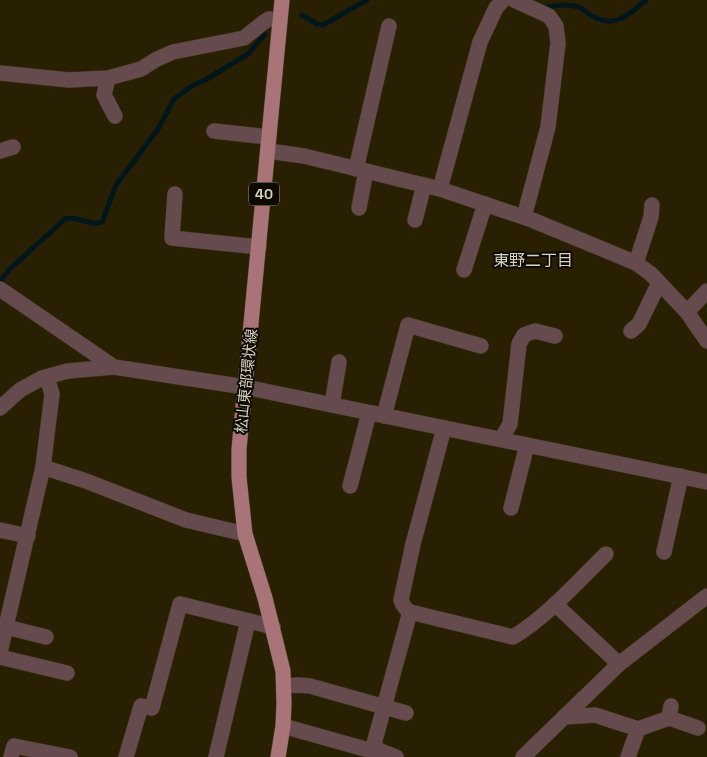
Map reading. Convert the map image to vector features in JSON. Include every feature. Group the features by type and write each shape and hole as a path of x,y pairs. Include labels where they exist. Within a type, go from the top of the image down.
{"main road":[{"name":"松山東部環状線","path":"278,757 283,726 284,686 281,661 246,534 239,477 239,449 282,0"}],"street":[{"path":"440,189 480,42 496,8 503,0"},
{"path":"514,0 549,16 556,26 558,43 548,127 524,217"},
{"path":"0,73 69,80 108,78 141,69 173,52 244,38 269,19 280,20"},
{"path":"359,208 361,170 389,26"},
{"path":"108,78 104,94 115,116"},
{"path":"214,131 268,144 304,156 440,189 524,217 636,263 659,283 687,312 707,341"},
{"path":"415,220 424,185"},
{"path":"175,194 172,238 259,247"},
{"path":"464,270 485,204"},
{"path":"636,263 651,216 652,205"},
{"path":"631,331 639,324 659,283"},
{"path":"0,289 114,367"},
{"path":"687,312 707,291"},
{"path":"350,486 408,325 481,346"},
{"path":"500,440 510,424 519,344 524,335 535,331 555,336"},
{"path":"332,405 339,362"},
{"path":"0,408 20,390 47,377 68,371 114,367 245,387 707,482"},
{"path":"0,652 43,467 52,394 47,377"},
{"path":"444,428 413,544 401,600 402,606 410,612 513,637 555,604 606,554"},
{"path":"511,508 527,445"},
{"path":"43,467 86,481 186,520 246,534"},
{"path":"664,552 681,476"},
{"path":"0,530 28,536"},
{"path":"523,757 619,664 707,596"},
{"path":"126,757 141,706 152,708 180,604 273,627"},
{"path":"555,604 619,664"},
{"path":"283,726 372,751 410,612"},
{"path":"216,757 248,621"},
{"path":"6,627 46,637"},
{"path":"0,657 67,673"},
{"path":"284,686 298,684 310,686 406,713"},
{"path":"628,757 638,729 670,712 698,728"},
{"path":"564,717 595,714 638,729"},
{"path":"11,757 14,746 70,757"},
{"path":"373,748 396,757"}],"waterway":[{"path":"302,15 317,24 323,25 367,0"},
{"path":"543,8 569,5 581,8 599,19 614,21 627,15 646,0"},
{"path":"0,281 11,268 65,219 74,218 93,223 102,222 116,185 158,129 174,99 192,86 248,54 265,34"}],"district":[{"name":"東野二丁目","path":"533,260"}]}
